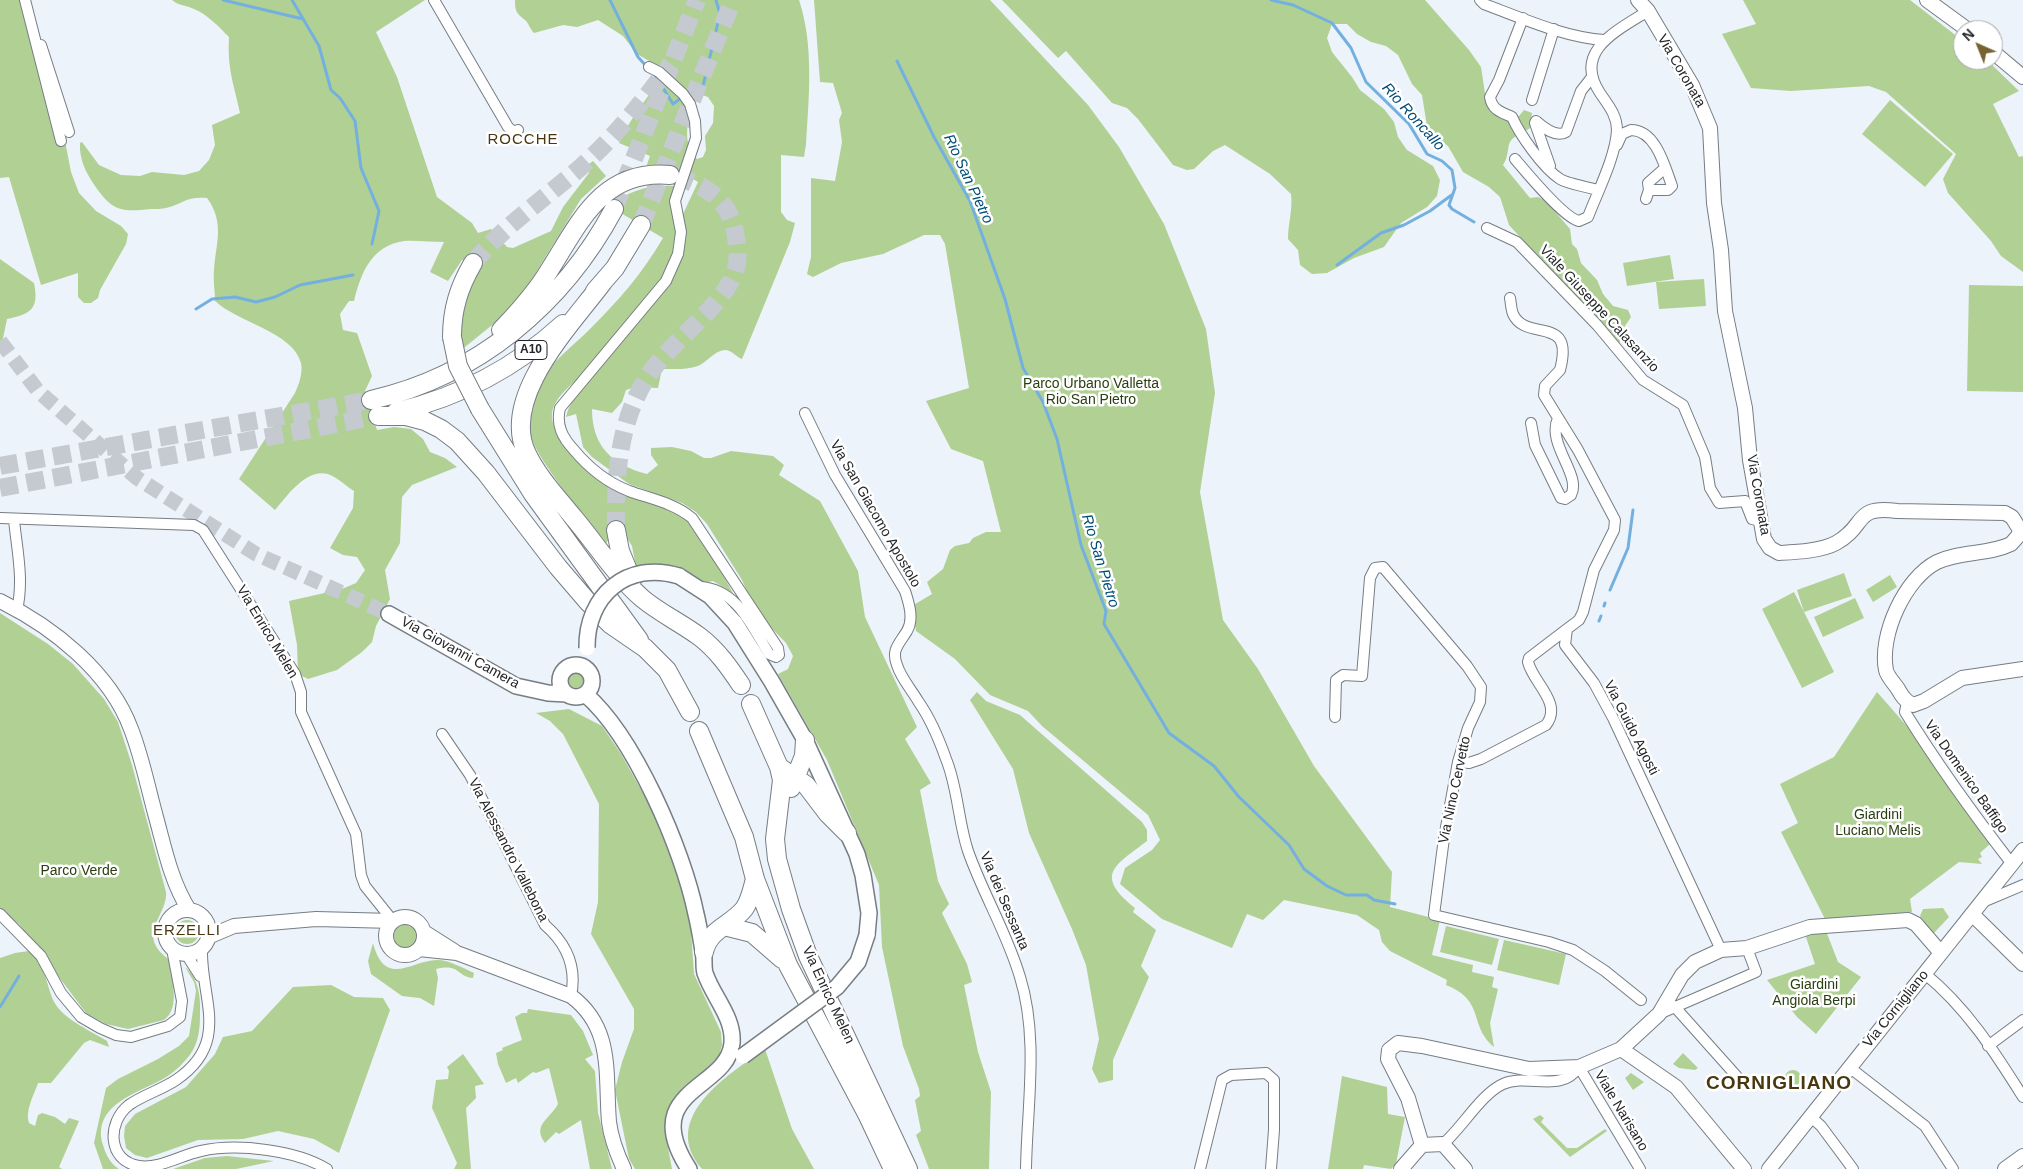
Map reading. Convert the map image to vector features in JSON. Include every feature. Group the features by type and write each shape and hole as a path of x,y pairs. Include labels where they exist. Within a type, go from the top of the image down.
{"highway":[{"path":"472,360 521,309 584,216 604,193 617,184 633,177 656,174 670,176"},
{"name":"A10","path":"371,400 421,386 472,360 509,335 549,300 591,249 614,209"},
{"name":"A10","path":"641,225 625,253 603,282 558,328 510,366 460,392 418,407 378,416 406,416 425,421 441,429 457,442 486,473 558,567 588,602 610,624 645,648"},
{"path":"473,263 458,292 453,312 452,337 458,366 480,409 533,494 645,648 667,670 690,712"},
{"path":"603,282 531,381 522,407 522,438 526,452 547,484 629,586 642,598 700,637 726,661 741,685"},
{"path":"616,530 623,561 642,598"},
{"path":"751,704 779,767 806,785 828,814 847,833"},
{"path":"700,730 744,837 755,879 788,965"},
{"path":"776,814 797,778 804,756 805,740"},
{"name":"Via Enrico Melen","path":"779,767 781,794 776,814 775,839 777,859 791,909 808,956 843,1026 908,1169"},
{"path":"704,952 710,936 745,908 755,879"},
{"path":"724,926 744,930 760,938 788,965"},
{"name":"Via Enrico Melen","path":"788,965 867,1114 893,1169"}],"main road":[{"path":"579,664 586,648 588,627 592,614 608,590 625,579 644,572 656,571 679,576 699,587 735,622 768,674 805,740 847,833 861,868 867,892 868,935 858,962 837,987 743,1056 720,1067 689,1093 676,1116 676,1142 689,1169"},
{"name":"Via Giovanni Camera","path":"389,614 516,686 532,690 563,687"},
{"path":"579,664 587,668 592,678 590,688 584,694 574,696 563,687 566,668 579,664"},
{"path":"584,694 603,712 648,785 689,888 704,952 706,975 722,1006 731,1033 730,1052 720,1067"}],"street":[{"path":"25,0 35,39 36,51 62,141"},
{"path":"434,0 508,127 514,132 518,130"},
{"path":"1480,0 1554,29 1590,39 1604,40"},
{"name":"Via Coronata","path":"1638,0 1648,11 1692,85 1710,128 1714,203 1721,250 1725,311 1745,408 1750,460 1764,539 1770,548 1779,553 1831,545 1847,535 1866,512 1880,508 1897,511 2005,513 2018,523 2020,530 2018,536 2011,544 1938,562 1919,575 1911,585 1892,620 1884,644 1886,672 1906,702"},
{"path":"1927,0 1954,20"},
{"path":"1611,157 1617,131 1615,114 1595,85 1592,77 1594,54 1604,40 1648,11"},
{"path":"1523,18 1499,80 1490,97 1496,110 1512,117 1518,129 1560,180 1598,190"},
{"path":"1532,100 1554,29"},
{"path":"35,39 42,46 69,132"},
{"path":"2003,60 2023,77"},
{"path":"649,67 659,72 683,94 690,104 695,121 696,138 675,201 680,232 678,254 675,265 666,281 560,408 559,424 566,440 599,475 627,490 672,505 692,518 778,648 779,655 776,657 769,654 731,598 713,589 699,587"},
{"path":"1551,170 1535,123 1536,121 1555,134 1562,135 1566,132 1581,91 1592,77"},
{"path":"1515,158 1536,184 1574,220 1584,220 1588,217 1611,157 1626,131 1639,131 1654,144 1665,168 1672,186 1671,189 1648,194 1648,183 1665,168"},
{"name":"Viale Giuseppe Calasanzio","path":"1487,228 1517,242 1597,325 1643,380 1683,405 1705,457 1710,488 1714,497 1719,503 1745,501 1752,519 1761,521"},
{"path":"1458,762 1469,763 1481,759 1546,725 1551,716 1551,704 1528,662 1530,658 1579,620 1583,612 1594,570 1614,530 1615,520 1543,390 1560,370 1561,341 1548,330 1532,330 1521,323 1513,314 1510,298"},
{"name":"Via San Giacomo Apostolo","path":"805,413 835,475 906,591 911,612 907,631"},
{"path":"1531,423 1535,445 1561,498 1565,498 1571,495 1573,489 1568,468 1554,435 1554,426 1558,418"},
{"name":"Via Enrico Melen","path":"0,518 194,525 203,530 294,674 301,692 300,712 356,834 361,875 365,886 393,921"},
{"path":"14,520 20,574 17,610"},
{"name":"Via Nino Cervetto","path":"1335,716 1336,680 1343,675 1362,676 1370,578 1375,568 1383,567 1467,666 1481,687 1480,702 1468,728 1458,762 1436,891 1434,915 1549,942 1573,950 1641,1000"},
{"path":"0,601 45,628 90,667 110,689 122,709 139,752 175,886 189,910"},
{"name":"Via Guido Agosti","path":"1567,629 1567,650 1594,684 1613,718 1721,950"},
{"name":"Via dei Sessanta","path":"907,631 896,647 894,656 897,668 919,702 947,760 958,795 968,849 982,888 1006,936 1021,977 1026,1001 1030,1065 1026,1169"},
{"path":"1906,702 1913,705 1924,701 1962,678 2023,670"},
{"name":"Via Domenico Baffigo","path":"1906,702 1905,712 1945,776 1976,814 2012,864"},
{"name":"Via Alessandro Vallebona","path":"442,734 470,775 545,925 557,936 565,948 573,971 571,996"},
{"name":"Via Cornigliano","path":"1769,1169 2023,850"},
{"path":"1983,902 2023,885"},
{"path":"0,914 41,956 62,993 82,1017 120,1036 131,1037 168,1026 180,1017 182,1001 172,949 164,934 170,918 175,886"},
{"path":"170,918 179,911 189,910 198,913 205,919 234,926 334,918 393,921 403,917 414,919 424,932 457,953 571,996 590,1013 604,1043 609,1124 624,1169"},
{"path":"1973,915 2023,964"},
{"path":"205,919 203,981 210,1014 205,1045 191,1066 177,1079 134,1102 117,1118 114,1125 113,1138 120,1156 131,1164 151,1167 200,1151 242,1148 282,1153 312,1162 327,1169"},
{"path":"360,920 386,937 391,949 396,953 408,955 419,949 424,932"},
{"path":"1659,1014 1682,975 1695,962 1721,950 1747,948 1810,927 1908,920 1916,924 1941,954"},
{"path":"386,937 389,925 393,921"},
{"path":"172,949 186,954 193,953 205,942 234,926"},
{"path":"1422,1145 1408,1098 1388,1060 1390,1050 1398,1043 1422,1046 1529,1069 1579,1067 1621,1049 1659,1014 1756,972 1747,948"},
{"path":"419,949 457,953"},
{"path":"186,954 203,981"},
{"path":"1924,973 1952,997 1968,1014 2023,1097"},
{"path":"1674,1006 1741,1081"},
{"path":"1988,1046 2023,1020"},
{"path":"1621,1049 1676,1087 1744,1169"},
{"path":"1401,1169 1422,1145 1443,1144 1482,1102 1504,1084 1564,1080 1572,1076 1579,1067"},
{"name":"Viale Narisano","path":"1579,1067 1612,1126 1640,1169"},
{"path":"1850,1067 1925,1126 1953,1169"},
{"path":"1200,1169 1222,1080 1231,1075 1266,1073 1274,1080 1271,1169"},
{"path":"1811,1116 1821,1126 1853,1169"},
{"path":"1443,1144 1465,1169"},
{"path":"2005,1169 2023,1156"}],"green space":[{"path":"0,0 20,0 46,97 65,141 71,172 79,193 96,211 121,226 128,234 126,244 100,290 98,298 91,303 84,303 78,297 78,273 41,285 9,177 0,178"},
{"path":"172,0 425,0 376,32 397,77 437,197 472,223 478,233 491,229 507,247 513,248 551,231 563,207 589,173 589,164 593,161 606,176 581,199 521,297 502,317 460,351 458,312 479,263 462,260 448,281 430,272 444,242 413,241 393,244 383,249 369,262 360,281 354,301 349,301 340,314 343,330 357,333 372,376 365,391 377,430 394,427 411,429 423,439 430,452 445,458 457,467 412,485 402,497 400,543 385,570 390,599 376,626 372,642 362,652 337,670 308,679 298,674 297,645 289,601 342,589 356,583 365,570 357,557 343,555 330,548 353,508 354,491 331,475 320,473 312,475 298,484 275,510 239,479 295,393 301,375 301,363 296,352 276,335 237,315 215,301 214,274 218,224 213,207 207,198 190,199 163,209 125,210 113,205 101,195 86,171 82,160 80,143 82,142 99,165 121,175 140,176 152,172 184,175 199,171 209,160 215,145 212,125 240,113 230,67 229,37 204,14"},
{"path":"515,0 799,0 804,17 809,53 806,144 804,157 781,155 781,212 787,220 795,223 790,242 742,359 725,350 717,352 698,366 662,369 658,388 635,387 626,390 622,402 612,413 592,409 593,422 596,434 606,452 624,465 647,474 658,465 651,455 651,448 672,447 691,451 704,458 711,458 731,451 773,456 784,465 779,475 820,501 858,571 865,617 917,727 905,739 931,783 920,790 938,881 949,904 942,913 967,964 972,982 964,985 978,1052 991,1092 989,1169 929,1169 916,1135 921,1131 915,1100 920,1096 919,1089 903,1046 882,947 879,885 827,760 778,674 788,669 793,656 786,643 756,612 742,580 707,524 696,512 682,503 629,484 592,457 583,447 576,414 566,417 573,401 592,378 586,373 565,390 557,401 552,413 555,429 566,447 580,464 602,482 636,499 666,508 683,516 691,523 705,542 733,593 713,581 704,583 651,567 636,567 632,546 620,527 606,543 544,462 530,435 528,416 531,402 535,389 543,376 620,297 647,263 663,238 609,206 624,196 647,187 674,186 676,190 674,207 683,214 698,182 679,174 644,173 650,156 619,143 628,126 659,80 674,90 685,103 688,116 688,144 697,159 703,157 706,150 705,136 713,123 714,106 708,97 685,89 666,71 637,54 623,36 598,20 577,27 563,25 534,33 517,12"},
{"name":"Parco Urbano Valletta Rio San Pietro","path":"814,0 990,0 1088,105 1119,147 1164,224 1206,329 1215,393 1200,492 1223,620 1258,669 1314,766 1392,872 1390,907 1440,920 1432,955 1473,965 1472,972 1494,977 1492,987 1498,989 1490,1023 1494,1047 1481,1030 1467,998 1446,985 1447,980 1390,951 1382,942 1379,930 1357,915 1284,900 1263,920 1247,914 1232,948 1162,919 1120,884 1125,868 1152,850 1160,840 1148,815 1042,726 1028,711 990,695 955,659 916,631 912,606 932,594 927,582 943,569 950,550 955,546 969,543 973,538 986,532 1001,532 983,461 951,449 926,401 969,388 945,244 940,235 924,235 883,254 841,263 813,277 807,274 811,257 811,178 835,181 842,142 839,120 842,113 833,83 820,82"},
{"path":"1002,0 1425,0 1469,50 1481,67 1486,100 1511,118 1519,116 1524,110 1532,113 1530,128 1510,142 1503,165 1530,198 1538,197 1546,201 1570,229 1572,244 1577,249 1581,263 1597,280 1603,294 1613,306 1628,310 1631,317 1623,329 1619,345 1509,225 1500,197 1489,187 1463,172 1448,146 1436,137 1427,126 1422,95 1412,84 1398,55 1386,46 1371,42 1357,34 1347,24 1332,24 1327,38 1332,52 1360,90 1384,109 1394,122 1398,137 1407,150 1433,166 1440,180 1437,196 1427,207 1401,223 1384,247 1354,258 1327,273 1312,274 1300,265 1298,250 1288,239 1291,194 1270,174 1225,145 1213,151 1194,169 1187,170 1173,165 1138,119 1127,108 1112,103 1066,51 1058,58"},
{"path":"1743,0 1910,0 1953,33 1953,70 1997,70 2019,91 1993,104 2019,157 2023,156 2023,272 2001,256 1991,241 1948,193 1943,179 1956,154 1886,92 1869,86 1791,91 1751,88 1722,34 1756,24"},
{"path":"1890,100 1953,154 1925,187 1862,134"},
{"path":"1670,255 1674,279 1627,286 1623,263"},
{"path":"0,259 34,283 35,298 32,308 28,312 7,319 0,353"},
{"path":"1704,279 1706,306 1659,309 1656,282"},
{"path":"1969,285 2023,286 2023,392 1967,391"},
{"path":"1844,573 1852,596 1804,612 1797,590"},
{"path":"1890,575 1897,587 1873,602 1866,590"},
{"path":"1794,592 1834,672 1802,688 1762,609"},
{"path":"1855,598 1864,618 1823,637 1814,617"},
{"name":"Parco Verde","path":"0,613 48,644 73,664 104,699 118,722 132,765 166,892 165,901 153,934 154,942 170,960 174,1000 169,1015 164,1020 128,1029 106,1024 86,1013 19,924 0,911"},
{"path":"573,672 579,672 584,677 582,686 573,688 568,683 568,677"},
{"path":"977,692 986,701 1020,715 1142,822 1147,830 1147,841 1125,857 1113,871 1112,879 1122,897 1135,908 1133,912 1156,930 1141,966 1149,977 1113,1060 1113,1080 1099,1083 1092,1069 1099,1039 1086,965 1029,833 1013,769 970,700"},
{"name":"Giardini Luciano Melis","path":"1877,692 1912,732 1990,844 1980,853 1982,857 1978,859 1982,864 1959,862 1910,899 1912,912 1825,919 1781,832 1798,823 1780,784 1834,757"},
{"path":"569,709 602,726 621,754 648,802 689,902 694,974 721,1032 722,1045 719,1056 676,1099 668,1117 665,1131 672,1169 635,1169 629,1159 615,1090 622,1062 634,1029 634,1009 591,934 598,902 599,804 563,734 550,721 536,713"},
{"path":"1943,908 1949,917 1933,934 1920,916 1923,909"},
{"path":"187,920 192,921 198,927 198,937 192,943 187,944 182,943 176,937 175,932 176,927 182,921"},
{"path":"406,924 411,925 417,931 417,941 411,947 406,948 401,947 395,941 394,936 395,931 401,925"},
{"path":"1446,926 1499,939 1492,965 1440,952"},
{"name":"Giardini Angiola Berpi","path":"1826,931 1838,962 1861,977 1816,1034 1797,1017 1767,980 1815,964 1805,934"},
{"path":"1504,940 1566,954 1559,985 1497,970"},
{"path":"373,943 378,957 385,965 392,969 442,960 474,973 473,978 450,968 436,969 438,978 434,1006 420,998 402,996 371,974 368,961"},
{"path":"29,951 39,961 53,999 61,1011 73,1021 107,1041 109,1047 90,1040 84,1043 51,1083 38,1083 32,1098 28,1118 29,1123 35,1126 38,1115 42,1113 55,1117 65,1124 69,1118 79,1121 59,1167 62,1169 0,1169 0,958"},
{"path":"185,967 195,979 199,995 200,1025 196,1044 189,1056 174,1071 163,1079 130,1095 110,1110 104,1120 101,1131 103,1145 113,1164 119,1169 103,1169 94,1143 106,1088 118,1079 179,1046 189,1036 196,991 194,982"},
{"path":"331,985 354,997 383,998 390,1010 339,1153 314,1139 278,1131 243,1139 198,1140 147,1158 135,1155 126,1148 125,1126 135,1114 186,1087 215,1054 223,1037 252,1031 293,987"},
{"path":"528,1009 571,1015 583,1031 593,1055 585,1059 595,1071 598,1113 612,1169 590,1169 581,1120 559,1134 556,1132 545,1143 541,1137 540,1132 543,1123 558,1104 549,1068 536,1073 533,1072 518,1083 516,1078 506,1083 498,1064 496,1053 503,1050 502,1048 522,1040 515,1017 522,1013 527,1013"},
{"path":"765,1049 792,1129 814,1169 702,1169 691,1150 688,1132 693,1115 704,1099 718,1085"},
{"path":"1683,1053 1698,1068 1695,1070 1679,1068 1673,1064"},
{"path":"463,1054 484,1084 475,1086 476,1098 466,1108 471,1169 454,1169 457,1163 432,1108 436,1080 448,1079 449,1071 447,1067"},
{"path":"1793,1070 1801,1078 1793,1086 1785,1078"},
{"path":"1631,1073 1644,1082 1633,1090 1625,1078"},
{"path":"1342,1076 1387,1087 1388,1114 1405,1117 1396,1164 1391,1169 1364,1165 1363,1169 1328,1169"},
{"path":"1540,1115 1544,1118 1541,1122 1567,1148 1577,1148 1605,1129 1607,1131 1570,1157 1533,1119"},
{"path":"227,1156 274,1161 236,1169 173,1169 205,1158"}],"waterway":[{"path":"223,0 303,19"},
{"path":"292,0 319,46 331,90 340,98 355,121 361,168 379,211 372,244"},
{"path":"610,0 638,57 647,67"},
{"path":"655,75 673,104 688,93 703,86 720,14 716,0"},
{"name":"Rio Roncallo","path":"1271,0 1293,5 1332,23 1351,48 1366,82 1409,124 1427,154 1442,161 1452,170 1455,188 1449,205 1452,209 1474,222"},
{"name":"Rio San Pietro","path":"897,61 934,137 970,201 1005,299 1023,368 1043,402 1057,439 1081,545 1106,611 1104,624 1169,733 1214,766 1239,797 1289,845 1304,869 1327,886 1346,895 1367,895 1374,900 1395,904"},
{"path":"1337,265 1381,233 1404,225 1430,211 1453,194"},
{"path":"196,309 212,299 235,297 256,302 275,297 300,285 353,275"},
{"name":"Rio Roncallo","path":"1610,590 1628,548 1633,510"},
{"name":"Rio Roncallo","path":"1599,621 1601,616"},
{"path":"0,1007 19,976"}],"tunnel":[{"path":"614,209 697,0"},
{"path":"641,225 733,0"},
{"path":"473,263 511,225 581,167 606,143 671,64"},
{"path":"616,530 616,490 620,450 630,412 648,376 657,364 719,299 735,272 738,255 734,227 725,207 710,192 691,182 670,175"},
{"path":"0,341 38,391 137,478 256,554 389,614"},
{"path":"0,466 371,400"},
{"path":"0,488 378,416"}],"district":[{"name":"ROCCHE","path":"523,140"},
{"name":"ERZELLI","path":"187,931"},
{"name":"CORNIGLIANO","path":"1779,1084"}]}
